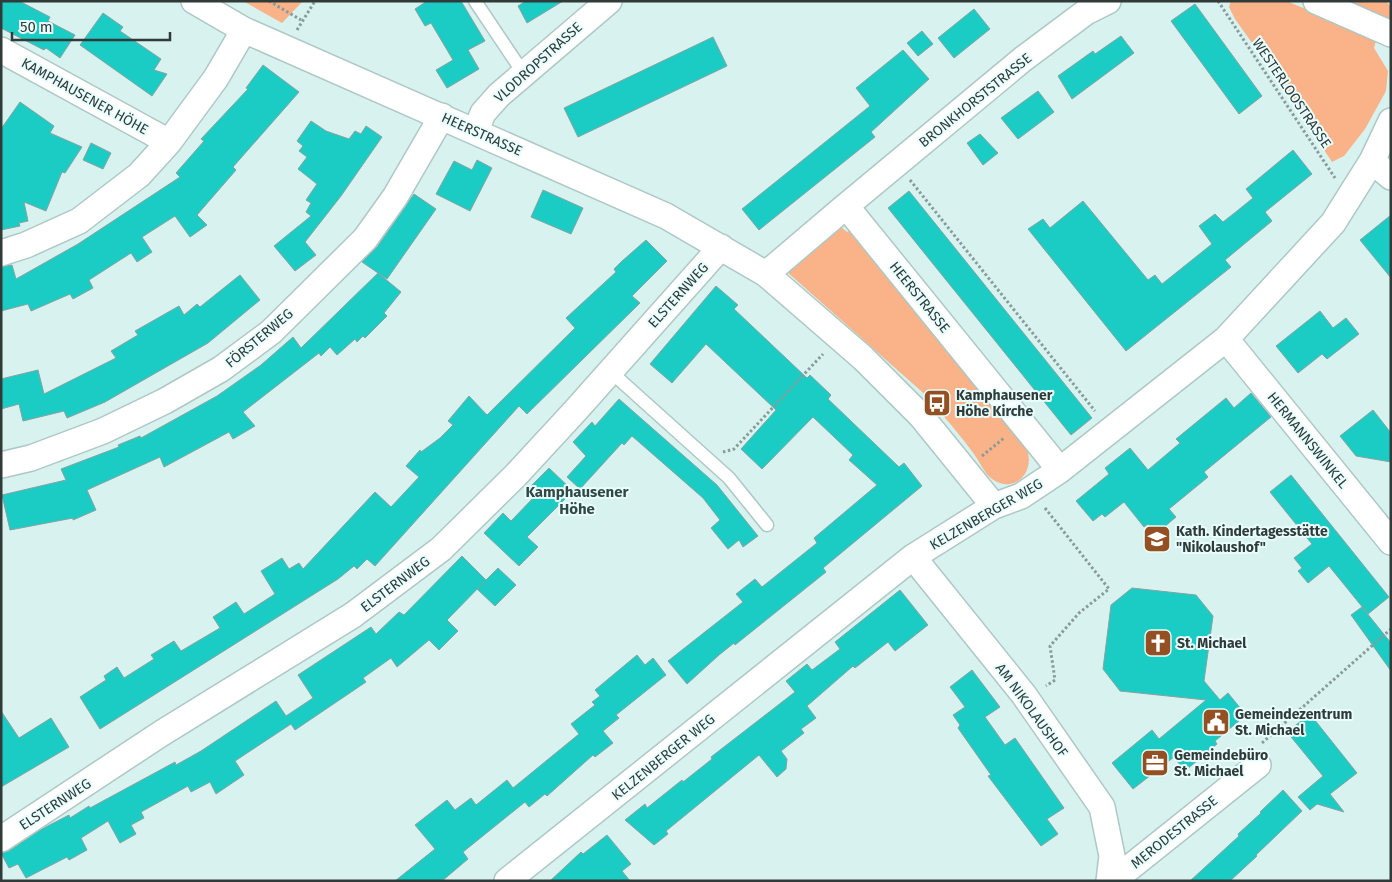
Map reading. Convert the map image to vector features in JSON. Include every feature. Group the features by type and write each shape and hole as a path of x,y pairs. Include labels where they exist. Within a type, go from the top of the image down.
{"street":[{"name":"HEERSTRASSE","path":"194,1 244,30 476,130 666,216 766,274 838,337 921,416 994,506"},
{"name":"BRONKHORSTSTRASSE","path":"846,206 1023,59 1086,12 1108,1"},
{"path":"1316,1 1391,34"},
{"name":"VLODROPSTRASSE","path":"476,130 483,113 499,96 603,3"},
{"path":"1,253 26,245 79,221 139,175 169,142 216,78 244,30"},
{"name":"KAMPHAUSENER HÖHE","path":"1,50 169,142"},
{"name":"FÖRSTERWEG","path":"1,464 31,458 94,434 165,401 221,370 271,332 365,239 395,197 442,116"},
{"name":"KELZENBERGER WEG","path":"507,881 913,557 994,506 1021,496 1060,470 1226,339 1333,223 1372,161 1391,121"},
{"path":"1372,161 1391,177"},
{"name":"HEERSTRASSE","path":"846,206 1060,470"},
{"path":"766,274 846,206"},
{"name":"ELSTERNWEG","path":"1,840 162,733 354,615 441,549 516,475 611,372 721,247"},
{"name":"HERMANNSWINKEL","path":"1226,339 1391,542"},
{"name":"AM NIKOLAUSHOF","path":"913,557 1027,700 1102,807 1112,856 1111,881"},
{"name":"MERODESTRASSE","path":"1111,881 1258,765"}],"lane":[{"path":"476,1 524,74"},
{"path":"611,372 729,478 767,525"}],"path":[{"path":"269,1 301,20"},
{"path":"288,48 301,20 315,1"},
{"name":"WESTERLOOSTRASSE","path":"1218,1 1347,198"},
{"path":"897,164 1095,411"},
{"path":"705,456 734,449 838,337"},
{"path":"965,471 1022,423"},
{"path":"1027,700 1055,680 1050,646 1079,613 1109,589 1030,489"},
{"path":"1258,765 1261,744 1391,629"}],"shaded area":[{"path":"243,1 303,1 282,23"},
{"path":"1231,1 1286,1 1343,24 1376,41 1374,48 1388,71 1386,91 1365,129 1344,156 1332,162 1277,78 1235,19 1229,7"},
{"path":"1334,1 1386,1 1390,6 1391,19 1367,15"},
{"path":"841,227 847,232 852,229 1025,445 1029,463 1027,471 1016,482 1009,484 1001,483 989,477 970,448 940,412 946,407 936,394 930,399 786,271"}],"building":[{"path":"1,1 19,1 50,17 48,21 75,35 60,58 46,48 44,50 1,28"},
{"path":"427,1 461,1 485,41 468,50 479,69 447,88 436,70 453,60 431,23 425,26 415,9"},
{"path":"526,1 563,1 527,23 518,6"},
{"path":"1195,4 1262,96 1239,114 1171,21"},
{"path":"974,9 990,29 954,58 938,38"},
{"path":"103,13 123,27 120,31 161,59 154,70 167,74 152,96 80,45"},
{"path":"922,31 933,44 918,56 907,43"},
{"path":"1121,36 1134,53 1072,99 1058,76 1093,51 1095,54"},
{"path":"713,37 727,66 578,137 564,108"},
{"path":"903,50 929,79 871,132 875,137 759,230 742,209 870,106 856,88"},
{"path":"263,65 299,92 233,167 236,170 197,215 207,225 190,237 175,216 142,237 152,252 137,262 131,253 89,280 93,288 73,299 70,294 31,311 28,304 1,311 1,267 12,265 16,279 78,244 180,177 176,173 204,141 201,139 248,89 246,88"},
{"path":"1038,91 1054,112 1018,139 1001,118"},
{"path":"20,102 54,126 50,133 82,147 65,173 62,172 46,211 24,202 28,221 19,223 20,226 1,230 1,129"},
{"path":"311,121 326,131 349,139 355,131 361,134 366,126 382,137 341,196 305,242 316,255 295,271 274,246 311,216 306,212 311,203 306,200 317,184 298,169 307,157 299,151 303,146 297,141"},
{"path":"980,134 998,153 983,165 967,143"},
{"path":"91,143 111,153 103,169 83,160"},
{"path":"1293,150 1312,174 1265,212 1272,221 1225,260 1231,267 1126,351 1028,229 1043,219 1050,228 1083,201 1148,280 1155,275 1162,284 1212,244 1199,226 1215,214 1223,222 1237,211 1253,198 1246,189"},
{"path":"477,160 492,168 470,211 436,194 454,161 472,170"},
{"path":"543,190 583,208 571,234 531,217"},
{"path":"909,191 1092,418 1071,435 888,208"},
{"path":"414,194 436,209 387,279 362,262 377,247"},
{"path":"1391,215 1391,278 1360,240"},
{"path":"646,240 667,261 632,296 640,303 527,414 519,406 375,566 367,559 357,569 354,566 338,579 100,729 80,697 106,680 104,676 117,667 124,678 154,659 151,655 174,641 181,651 220,628 213,617 236,602 244,614 275,594 261,571 282,558 289,569 299,563 303,569 375,492 391,507 419,477 406,466 420,450 421,452 440,438 453,425 448,421 469,396 487,415 575,328 566,318 616,272 614,269"},
{"path":"378,273 401,292 384,313 387,316 365,338 363,336 357,342 355,339 337,355 330,347 321,356 319,353 243,412 255,426 233,439 229,432 164,467 160,457 87,490 96,510 73,520 73,518 10,530 2,495 66,480 61,469 119,447 118,445 140,436 141,438 217,396 261,365 293,337 301,348"},
{"path":"240,275 260,300 208,343 105,402 67,418 64,411 23,421 19,404 1,409 1,379 38,370 44,394 116,358 111,351 138,335 135,331 179,306 184,315 197,304 200,307"},
{"path":"716,286 738,305 734,309 807,378 810,375 831,395 828,399 899,467 904,463 922,486 823,568 826,572 735,645 734,643 719,655 687,684 668,661 743,602 736,594 755,579 762,587 817,543 814,538 877,485 849,460 853,455 813,417 762,469 741,449 776,410 706,344 672,383 650,364"},
{"path":"1320,311 1333,328 1346,318 1359,334 1327,359 1322,354 1298,373 1276,346"},
{"path":"1251,393 1271,417 1204,472 1208,477 1169,509 1176,517 1156,534 1148,524 1144,527 1124,502 1105,517 1102,514 1093,521 1076,501 1109,474 1105,468 1130,448 1148,470 1180,443 1176,439 1226,398 1234,408"},
{"path":"619,399 717,485 758,536 743,547 739,540 728,549 711,528 720,520 703,498 632,436 624,445 622,443 580,489 567,477 586,456 573,442 592,422 595,426"},
{"path":"1373,410 1391,433 1391,462 1356,456 1340,436"},
{"path":"549,468 573,491 527,537 538,547 519,566 484,533 503,513 511,521 537,494 530,487"},
{"path":"1291,475 1389,597 1368,614 1329,566 1308,583 1298,571 1302,568 1294,558 1312,544 1270,492"},
{"path":"462,556 486,580 447,620 458,631 439,650 429,640 397,667 391,658 363,678 366,682 295,730 291,724 235,761 244,775 216,794 210,782 191,792 188,786 141,812 144,818 131,825 136,834 120,843 108,821 81,838 87,850 69,860 67,857 26,878 18,864 9,868 1,853 9,851 40,830 69,815 70,818 89,806 90,808 175,762 176,765 201,751 276,701 286,716 313,698 298,675 371,627 376,634 399,612 404,615"},
{"path":"498,568 516,585 495,606 477,589"},
{"name":"St. Michael","path":"1132,588 1196,595 1213,616 1204,681 1220,700 1228,693 1246,715 1215,741 1217,744 1185,771 1174,757 1133,789 1112,763 1152,730 1159,739 1206,700 1120,691 1103,669 1111,605"},
{"path":"900,590 928,625 895,651 888,642 855,668 853,666 807,706 816,718 801,729 804,733 781,751 787,759 786,769 777,777 759,755 666,831 668,834 654,845 625,820 645,804 647,808 682,780 683,782 712,759 711,757 795,692 786,681 807,664 812,670 840,649 835,642"},
{"path":"1362,607 1391,643 1391,671 1351,615"},
{"path":"637,655 645,665 653,658 666,675 616,715 619,718 603,731 613,743 595,757 593,755 547,796 545,794 529,807 525,802 463,852 468,859 442,881 395,881 435,849 415,825 447,800 455,810 471,798 476,805 507,780 513,788 579,734 571,724 595,705 592,702 600,696 595,690"},
{"path":"972,670 1000,707 985,717 1005,745 1015,738 1064,808 1047,819 1058,834 1041,846 988,776 991,775 958,728 960,725 953,715 965,707 950,687"},
{"path":"1,711 19,738 51,718 69,747 1,787"},
{"path":"1310,714 1357,773 1330,794 1344,812 1317,804 1310,810 1298,797 1323,776 1287,732"},
{"path":"1283,790 1302,811 1257,856 1230,881 1190,881 1239,836 1238,834"},
{"path":"607,835 631,864 622,871 630,881 550,881 581,852 583,854"}],"place":[{"name":"Kamphausener Höhe Kirche","path":"937,403"},
{"name":"Kath. Kindertagesstätte \"Nikolaushof\"","path":"1157,539"},
{"name":"St. Michael","path":"1158,643"},
{"name":"Gemeindezentrum St. Michael","path":"1216,722"},
{"name":"Gemeindebüro St. Michael","path":"1155,763"}],"district":[{"name":"Kamphausener Höhe","path":"577,500"}]}
